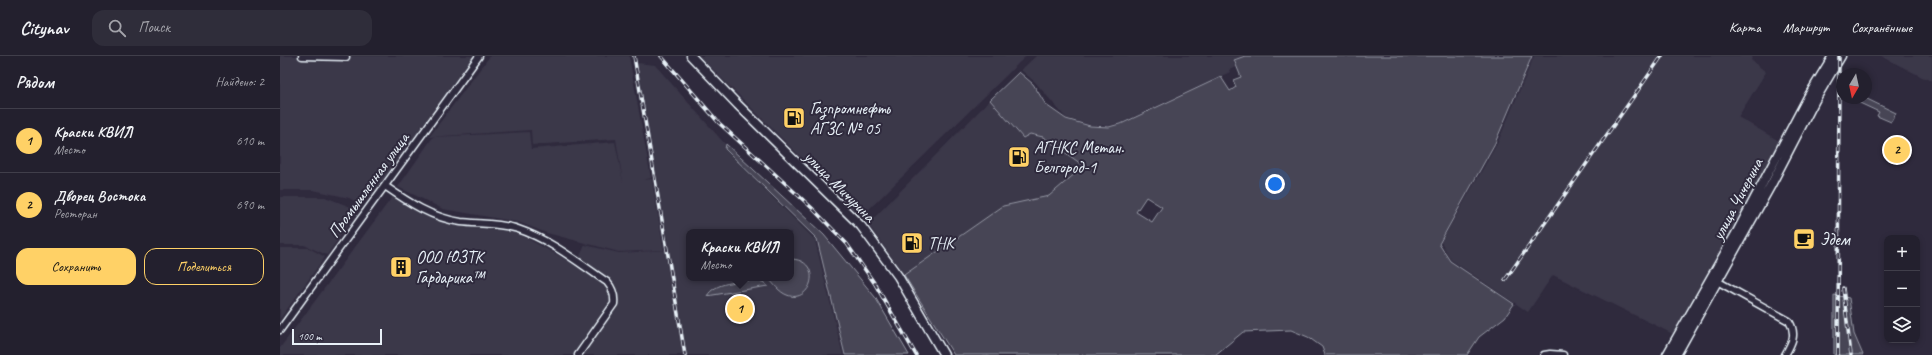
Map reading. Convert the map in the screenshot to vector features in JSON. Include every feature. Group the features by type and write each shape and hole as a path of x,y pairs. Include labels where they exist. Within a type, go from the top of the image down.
{"main road":[{"name":"улица Мичурина","path":"692,56 738,105 861,226 898,276 944,355"},
{"name":"улица Чичерина","path":"1676,355 1808,97 1833,56"},
{"name":"улица Чичерина","path":"1666,355 1714,279 1841,56"}],"street":[{"path":"302,56 346,57"},
{"name":"Промышленная улица","path":"280,330 479,56"},
{"path":"385,186 418,207 438,216 460,222 506,226 520,230 562,251 607,282 612,288 615,297 614,304 578,355"},
{"path":"1714,279 1789,321 1793,330 1793,337 1785,355"},
{"path":"1544,355 1563,355"}],"shaded area":[{"path":"280,56 473,56 369,199 360,204 349,198 313,190 280,190"},
{"path":"490,56 629,56 651,178 643,180 652,179 664,250 619,252 547,233 518,222 443,209 398,187 433,137 529,132 531,149 615,142 623,182 616,139 532,145 531,130 429,137"},
{"path":"699,56 1026,56 861,217"},
{"path":"1036,56 1243,56 1233,60 1236,67 1229,70 1230,72 1123,122 1108,126 1090,125 1066,118 1035,82 1021,70"},
{"path":"1245,56 1532,56 1495,143 1439,244 1450,261 1514,304 1505,317 1479,337 1467,355 1325,355 1322,347 1308,337 1291,330 1243,332 1215,355 954,355 904,275 1003,206 1049,196 1084,166 1043,137 1030,134 1023,138 990,100 1019,72 1033,84 1046,105 1066,119 1090,126 1109,127 1123,123 1221,77 1230,91 1236,87 1233,80 1241,77 1234,60","holes":["1146,197 1162,207 1152,222 1136,212"]},
{"path":"1534,56 1753,56 1751,60 1766,72 1738,117 1779,141 1729,237 1673,334 1553,275 1528,312 1451,260 1441,242 1497,144"},
{"path":"1881,56 1932,56 1932,81 1922,77"},
{"path":"637,63 655,65 725,144 725,150 815,240 843,355 280,355 280,348 393,196 418,212 449,224 507,230 519,234 576,265 585,245 619,253 669,250"},
{"path":"990,100 1023,138 1030,134 1043,137 1084,166 1049,196 1003,206 904,275 868,224"},
{"path":"1872,101 1896,113 1891,122 1877,116 1879,112 1862,104 1872,104"},
{"path":"726,144 824,235 875,297 909,355 845,355 817,239 725,149"},
{"path":"280,197 325,197 351,207 355,210 356,214 327,255 304,245 280,245"},
{"path":"280,248 309,248 325,257 280,319"},
{"path":"794,260 801,261 808,266 811,273 811,281 803,294 796,296 787,295 777,288 771,281 794,281"},
{"path":"758,281 763,282 768,286 707,296 715,288 734,282"},
{"path":"1834,295 1849,298 1854,334 1863,355 1834,355"}],"railway":[{"path":"634,56 685,355"},
{"path":"661,56 719,123 812,208 847,244 875,284 916,355"},
{"path":"1505,280 1662,56"},
{"path":"1838,355 1839,56"},
{"path":"1843,288 1851,355"}],"place":[{"name":"Газпромнефть АГЗС № 05","path":"794,118"},
{"name":"Дворец Востока","path":"1897,150"},
{"name":"АГНКС Метан. Белгород-1","path":"1019,157"},
{"name":"Эдем","path":"1804,239"},
{"name":"ТНК","path":"912,243"},
{"name":"ООО ЮЗТК Гардарика™","path":"401,267"},
{"name":"Краски КВИЛ","path":"740,309"}]}
